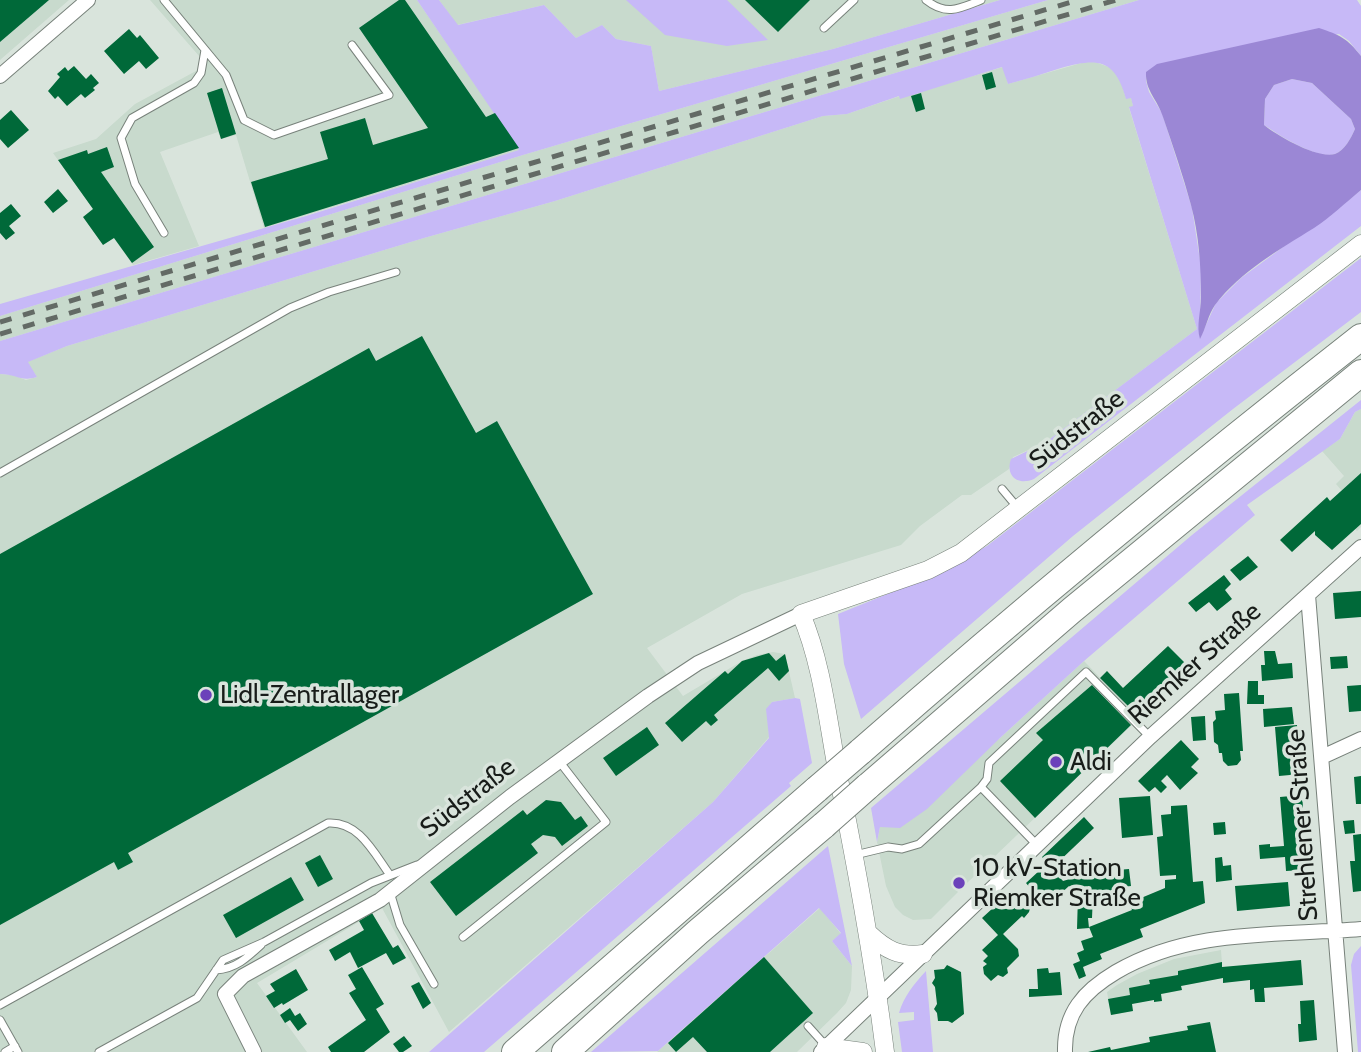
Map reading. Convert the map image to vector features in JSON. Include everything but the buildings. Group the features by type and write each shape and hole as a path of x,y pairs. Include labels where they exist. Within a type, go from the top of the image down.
{"highway":[{"path":"515,1052 990,638 1231,439 1361,337"},
{"path":"565,1052 709,923 1072,610 1361,373"}],"street":[{"path":"0,76 88,0"},
{"name":"Südstraße","path":"254,1052 225,994 243,976 380,900 559,761 698,663 801,614 946,561 976,542 1361,244"},
{"name":"Riemker Straße","path":"823,1049 1150,737 1361,547"},
{"name":"Strehlener Straße","path":"1308,595 1345,1052"},
{"path":"801,614 816,656 869,933 885,1052"},
{"path":"1322,757 1361,739"},
{"path":"1065,1052 1065,1033 1078,1001 1099,982 1150,955 1170,947 1214,938 1361,929"},
{"path":"869,933 888,951 910,956 923,954"},
{"path":"823,1049 863,1052"}],"lane":[{"path":"164,0 226,75 244,120 274,135 389,95 352,45"},
{"path":"824,28 854,0"},
{"path":"926,0 938,10 957,9 981,0"},
{"path":"164,233 135,184 121,138 132,118 194,83 201,73 205,50"},
{"path":"0,473 290,307 396,272"},
{"path":"1002,489 1018,509"},
{"path":"854,856 919,844 987,779 989,762 1086,672 1150,737"},
{"path":"463,937 606,822 559,761"},
{"path":"981,786 1037,845"},
{"path":"0,1005 328,823 339,822 358,833 390,875"},
{"path":"100,1052 197,998 216,970 228,969 245,959 264,942 371,883 430,860"},
{"path":"390,892 400,925 434,985"},
{"path":"0,1020 16,1049 5,1052"},
{"path":"808,1026 823,1049"}],"shaded area":[{"path":"0,0 69,0 0,60"},
{"path":"150,0 417,0 520,150 264,228 236,135 221,139 218,132 160,152 199,246 133,265 53,153 96,139 135,104 207,65"},
{"path":"417,0 439,0 458,25 544,5 576,38 602,25 616,39 651,46 659,91 833,49 1000,0 1048,0 523,155 0,316 0,304 306,216 519,150"},
{"path":"439,0 1000,0 833,49 659,91 651,46 616,39 602,25 576,38 544,5 457,25"},
{"path":"626,0 727,0 768,40 727,46 665,35"},
{"path":"1048,0 1139,0 0,341 0,316 523,155"},
{"path":"1139,0 1357,0 1361,6 1361,56 1349,41 1339,34 1146,72 1149,92 1162,113 1192,208 1201,267 1200,338 1216,303 1241,278 1328,217 1361,190 1361,226 1028,481 1018,480 1011,475 1011,459 1046,442 1197,329 1129,107 1133,106 1131,98 1126,99 1116,75 1103,64 1074,65 1008,84 1002,67 900,99 899,96 847,114 823,116 555,201 67,346 28,362 37,377 27,379 0,374 0,341"},
{"path":"1319,28 1343,38 1361,56 1361,190 1320,224 1261,262 1225,293 1215,305 1200,339 1198,329 1201,274 1196,228 1161,111 1146,79 1146,72 1157,64","holes":["1292,79 1312,83 1351,119 1355,129 1345,147 1335,154 1327,155 1308,150 1264,125 1265,99 1274,85"]},
{"path":"1085,62 1109,67 1119,76 1126,98 1131,97 1133,106 1129,108 1197,329 1046,442 1013,457 1009,469 971,495 962,495 920,526 901,545 742,594 647,648 683,696 742,661 773,652 785,654 795,698 772,702 767,709 769,737 713,802 449,1032 382,908 257,983 307,1052 0,1052 0,374 26,380 37,377 27,362 67,346 555,201 823,116 847,114 1003,67 1008,84"},
{"path":"1292,79 1312,83 1351,119 1355,129 1342,150 1327,155 1318,153 1288,140 1264,125 1265,99 1274,85"},
{"path":"1361,258 1361,312 1073,536 861,719 844,664 838,614 937,574 987,546"},
{"path":"1361,400 1361,409 1355,412 1340,439 1247,505 1255,515 1084,661 927,809 900,828 880,827 877,842 871,808 1192,535"},
{"path":"1361,409 1361,527 1357,531 1330,501 1342,491 1336,484 1344,476 1322,451 1340,439 1355,412"},
{"path":"1084,661 1139,718 967,883 959,876 951,885 958,892 931,919 913,920 903,915 895,907 886,886 877,842 880,827 1000,738"},
{"path":"800,699 812,763 789,783 791,786 484,1052 429,1052 713,802 769,738 766,709 772,702"},
{"path":"828,846 852,966 832,941 841,933 819,908 658,1051 591,1052"},
{"path":"820,908 841,934 832,941 852,966 851,990 846,1003 797,1052 657,1052"},
{"path":"1361,946 1361,1052 1358,1052 1351,965 1354,954"},
{"path":"1221,950 1223,978 1181,986 1182,990 1132,1004 1133,1011 1111,1015 1107,992 1117,985 1174,959"},
{"path":"926,971 933,1052 902,1052 898,1022 914,1020 914,1012 899,1013 910,990"}],"railway":[{"path":"0,322 1078,0"},
{"path":"0,334 1116,0"}],"place":[{"name":"Lidl-Zentrallager","path":"206,695"},
{"name":"Aldi","path":"1056,762"},
{"name":"10 kV-Station Riemker Straße","path":"959,883"}]}
